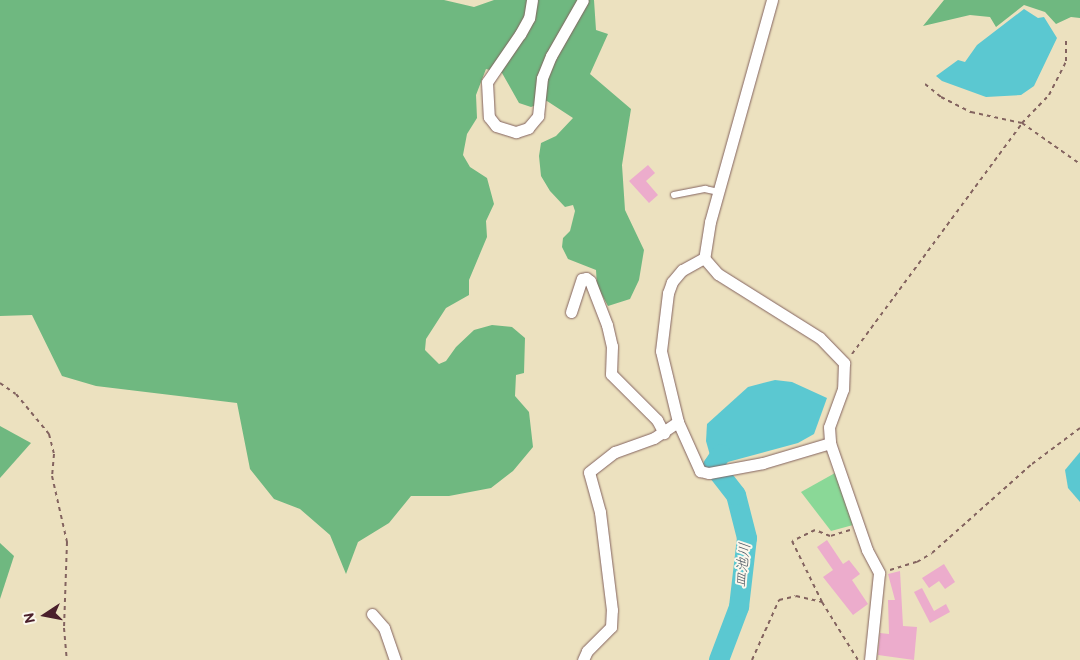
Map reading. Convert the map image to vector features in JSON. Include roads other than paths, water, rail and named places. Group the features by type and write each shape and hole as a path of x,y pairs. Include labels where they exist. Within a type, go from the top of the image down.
{"street":[{"path":"532,0 528,18 520,34 487,82 489,116 496,126 516,132 528,128 538,116 542,78 551,56 583,0"},
{"path":"772,0 719,192 704,258 682,270 668,293 661,351 678,422 700,471 709,473 763,463 830,443"},
{"path":"704,258 718,274 820,338 844,364 843,388 829,427 830,443 859,528 879,573 870,660"},
{"path":"571,312 582,279 590,280 607,324 612,346 611,374 657,420 664,433"},
{"path":"583,660 587,651 611,627 612,610 600,512 589,472 614,452 664,433 678,422"},
{"path":"372,614 384,628 394,660"}],"lane":[{"path":"674,195 705,189 719,192"}],"water":[{"path":"1024,9 1038,18 1044,17 1057,38 1034,86 1021,95 986,97 942,81 936,76 958,60 965,62 977,45"},
{"path":"775,380 792,382 827,398 814,434 798,443 713,466 706,441 707,424 748,387"},
{"path":"1080,452 1080,502 1068,488 1065,470"}],"waterway":[{"name":"皿池川","path":"719,660 739,607 747,538 736,495 713,466 721,454"}]}
